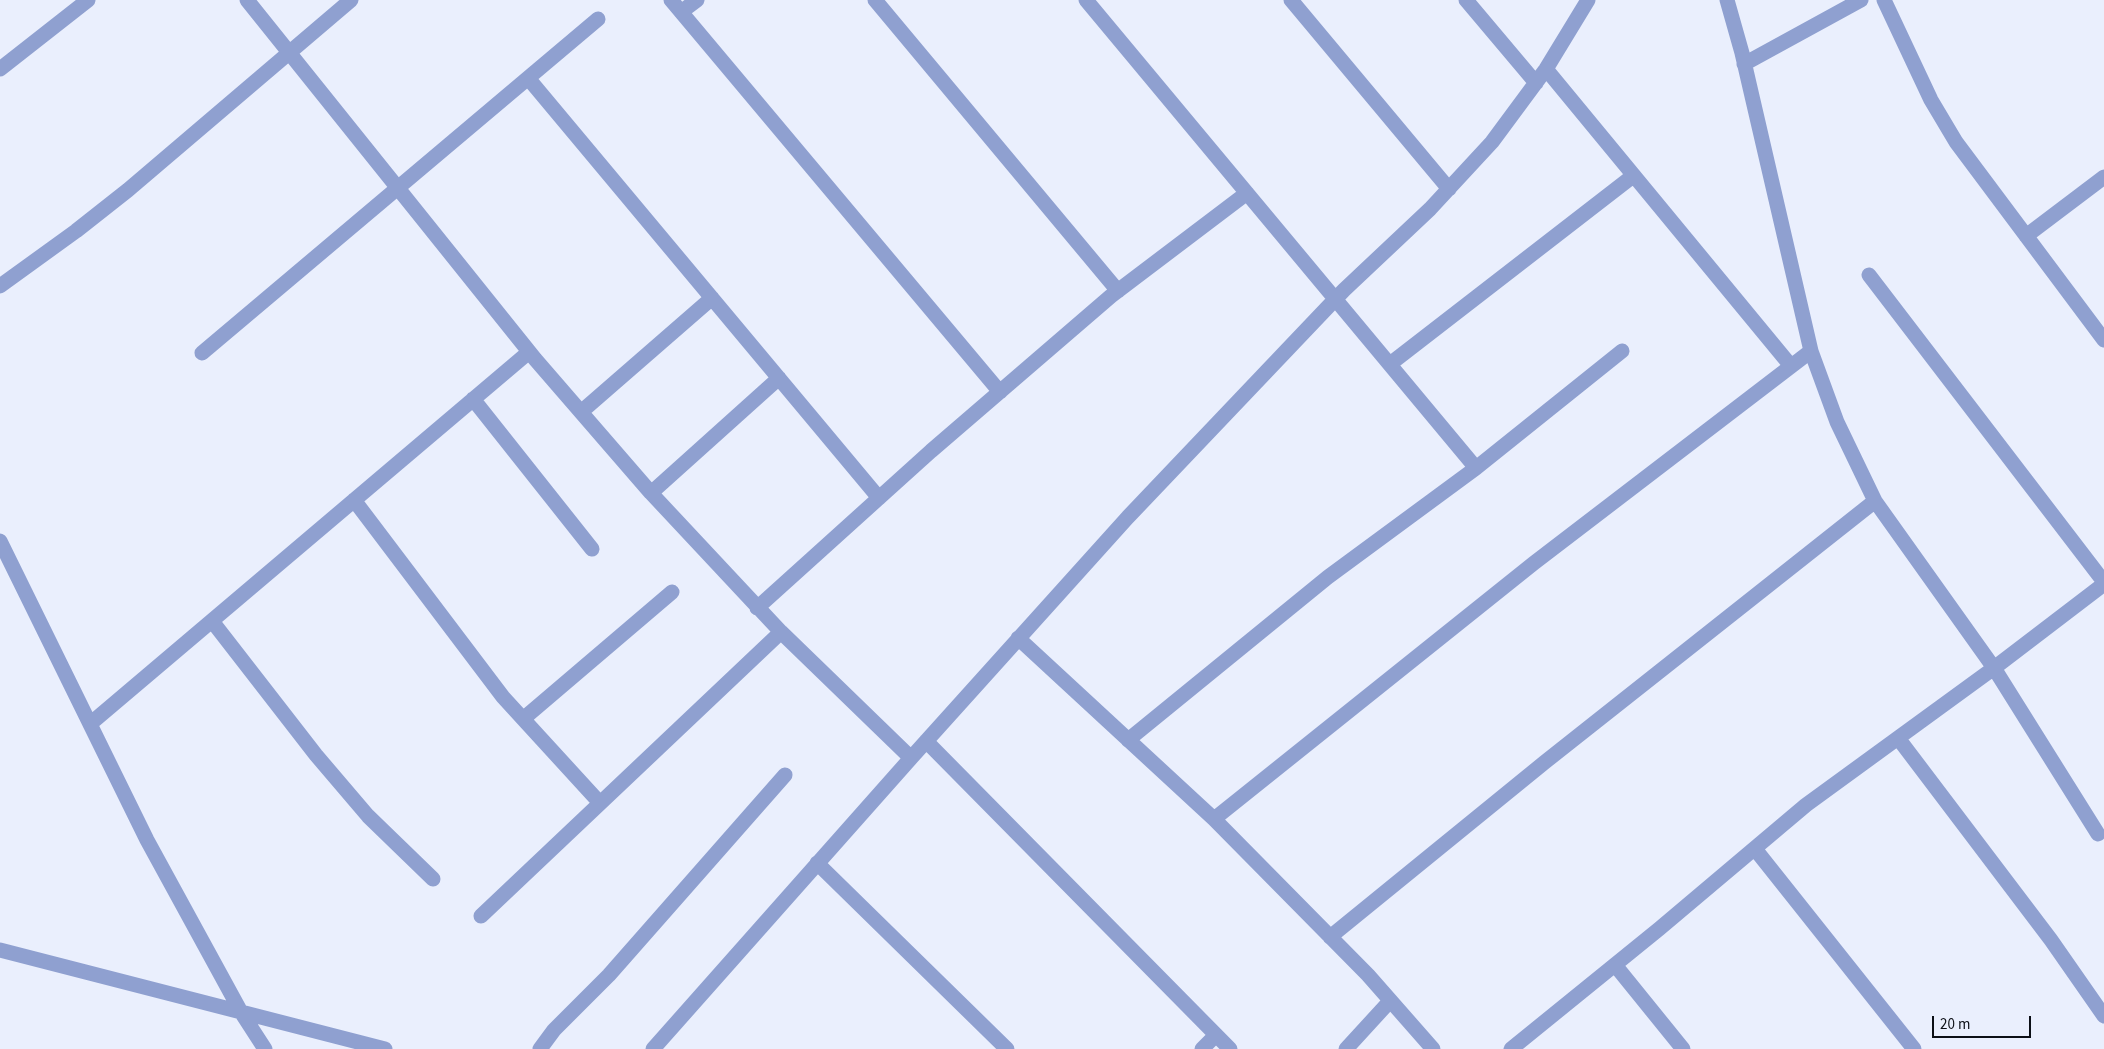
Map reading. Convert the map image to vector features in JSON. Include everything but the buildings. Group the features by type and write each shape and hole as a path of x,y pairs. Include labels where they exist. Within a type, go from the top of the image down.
{"street":[{"path":"0,69 88,0"},
{"path":"247,0 262,16 397,189 529,352 581,412 757,608 911,758"},
{"path":"0,286 76,231 128,190 351,0"},
{"path":"671,0 1000,392"},
{"path":"681,12 697,0"},
{"path":"875,0 1118,291"},
{"path":"1086,0 1476,468"},
{"path":"1291,0 1448,189"},
{"path":"1466,0 1536,83"},
{"path":"653,1049 817,863 1128,517 1336,298 1448,189 1492,142 1546,69 1588,0"},
{"path":"1727,0 1744,64 1811,351 1837,422 1875,501 1994,668 2098,834"},
{"path":"1744,64 1861,0"},
{"path":"1884,0 1931,100 1956,142 2104,340"},
{"path":"202,353 598,19"},
{"path":"1546,69 1791,366"},
{"path":"528,78 879,498"},
{"path":"1390,364 1633,176"},
{"path":"2026,236 2104,177"},
{"path":"757,608 879,498 1118,291 1247,192"},
{"path":"1512,1049 1806,805 1994,668 2104,584 1869,275"},
{"path":"581,412 712,298"},
{"path":"1128,740 1328,577 1476,468 1622,351"},
{"path":"1214,819 1534,563 1811,351"},
{"path":"90,724 529,352"},
{"path":"652,493 779,378"},
{"path":"473,399 592,549"},
{"path":"354,500 454,635 523,719 600,803"},
{"path":"1330,937 1545,762 1875,501"},
{"path":"0,541 147,840 241,1012 265,1049"},
{"path":"523,719 672,592"},
{"path":"212,621 316,755 368,816 433,879"},
{"path":"481,916 781,632"},
{"path":"1018,638 1214,819 1330,937 1433,1049"},
{"path":"1898,738 2051,940 2104,1016"},
{"path":"926,741 1230,1049"},
{"path":"540,1049 554,1030 609,975 785,775"},
{"path":"1755,849 1914,1049"},
{"path":"817,863 1006,1049"},
{"path":"0,950 385,1049"},
{"path":"1615,965 1683,1049"},
{"path":"1346,1049 1390,1001"},
{"path":"1202,1049 1216,1035"}]}
